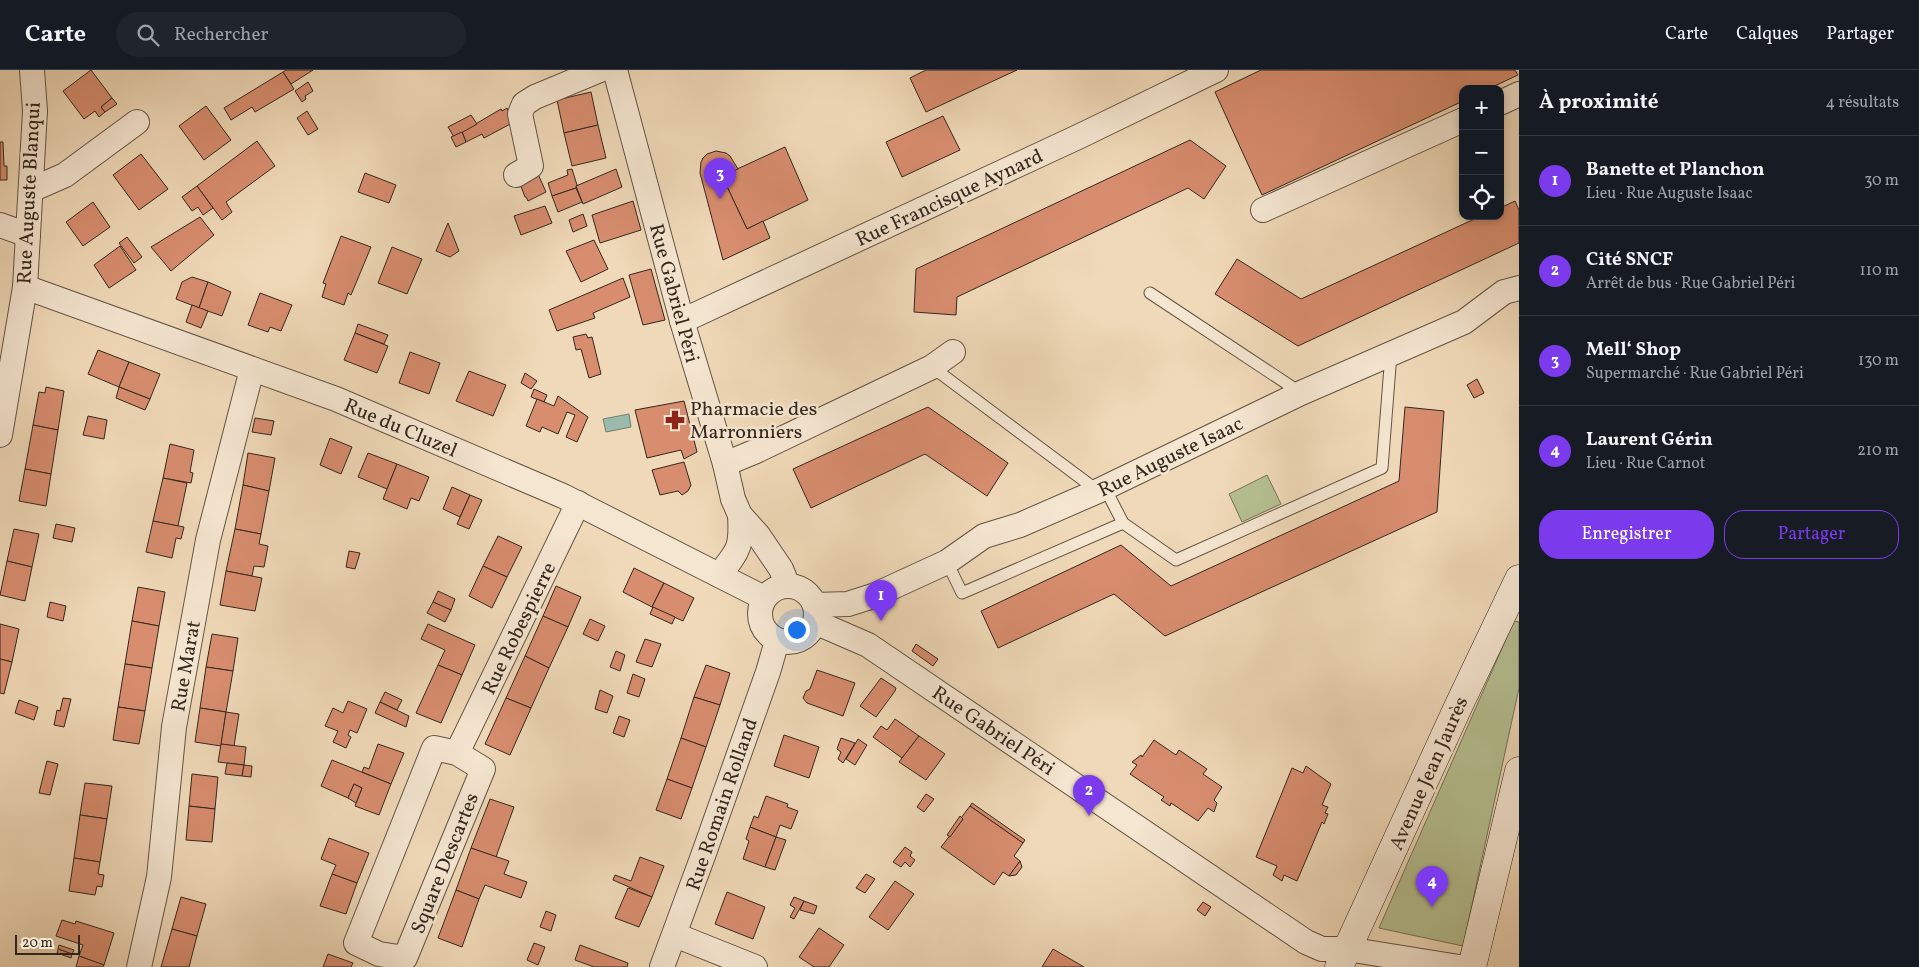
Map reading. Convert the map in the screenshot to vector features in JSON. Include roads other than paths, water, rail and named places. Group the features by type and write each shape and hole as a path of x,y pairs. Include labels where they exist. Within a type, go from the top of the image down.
{"main road":[{"name":"Avenue Jean Jaurès","path":"1343,958 1519,579"},
{"path":"1472,967 1519,771"}],"street":[{"name":"Rue Auguste Blanqui","path":"0,435 25,287 9,231 30,190 35,111 32,70"},
{"path":"516,175 531,166 520,114 524,104 535,97 600,70"},
{"name":"Rue Gabriel Péri","path":"615,70 682,321 725,464 733,499 740,515 758,535 781,569 788,586"},
{"name":"Rue Francisque Aynard","path":"682,321 1216,70"},
{"path":"1504,101 1519,94"},
{"path":"30,190 65,176 137,122"},
{"path":"1264,210 1459,122"},
{"name":"Rue du Cluzel","path":"25,287 336,399 578,503 764,598"},
{"name":"Rue Auguste Isaac","path":"815,614 863,599 947,562 984,536 1020,525 1101,490 1301,393 1464,322 1504,292 1519,288"},
{"path":"725,464 932,367 954,352"},
{"name":"Rue Marat","path":"139,967 159,877 174,727 208,540 252,369"},
{"name":"Rue Robespierre","path":"457,753 578,503"},
{"name":"Rue Gabriel Péri","path":"719,575 735,555 742,538 740,515"},
{"path":"788,586 802,590 815,614 808,635 793,642 777,641 764,630 759,613 764,598 772,590 788,586"},
{"path":"860,642 852,629 856,612 863,599"},
{"name":"Rue Gabriel Péri","path":"815,614 876,651 1306,942 1343,958 1459,967"},
{"name":"Rue Romain Rolland","path":"662,967 765,681 777,641"},
{"name":"Square Descartes","path":"434,748 457,753 483,769 405,958 377,961 356,943 434,748"},
{"path":"675,935 755,967"}],"lane":[{"path":"1150,293 1301,393"},
{"path":"932,367 1101,490 1123,523 1176,560 1382,468 1391,354"},
{"path":"947,562 962,593 1123,523"}],"place":[{"name":"Mell‘ Shop","path":"720,199"},
{"name":"Pharmacie des Marronniers","path":"675,420"},
{"name":"Banette et Planchon","path":"881,621"},
{"name":"Cité SNCF","path":"1089,816"},
{"name":"Laurent Gérin","path":"1432,907"}]}
